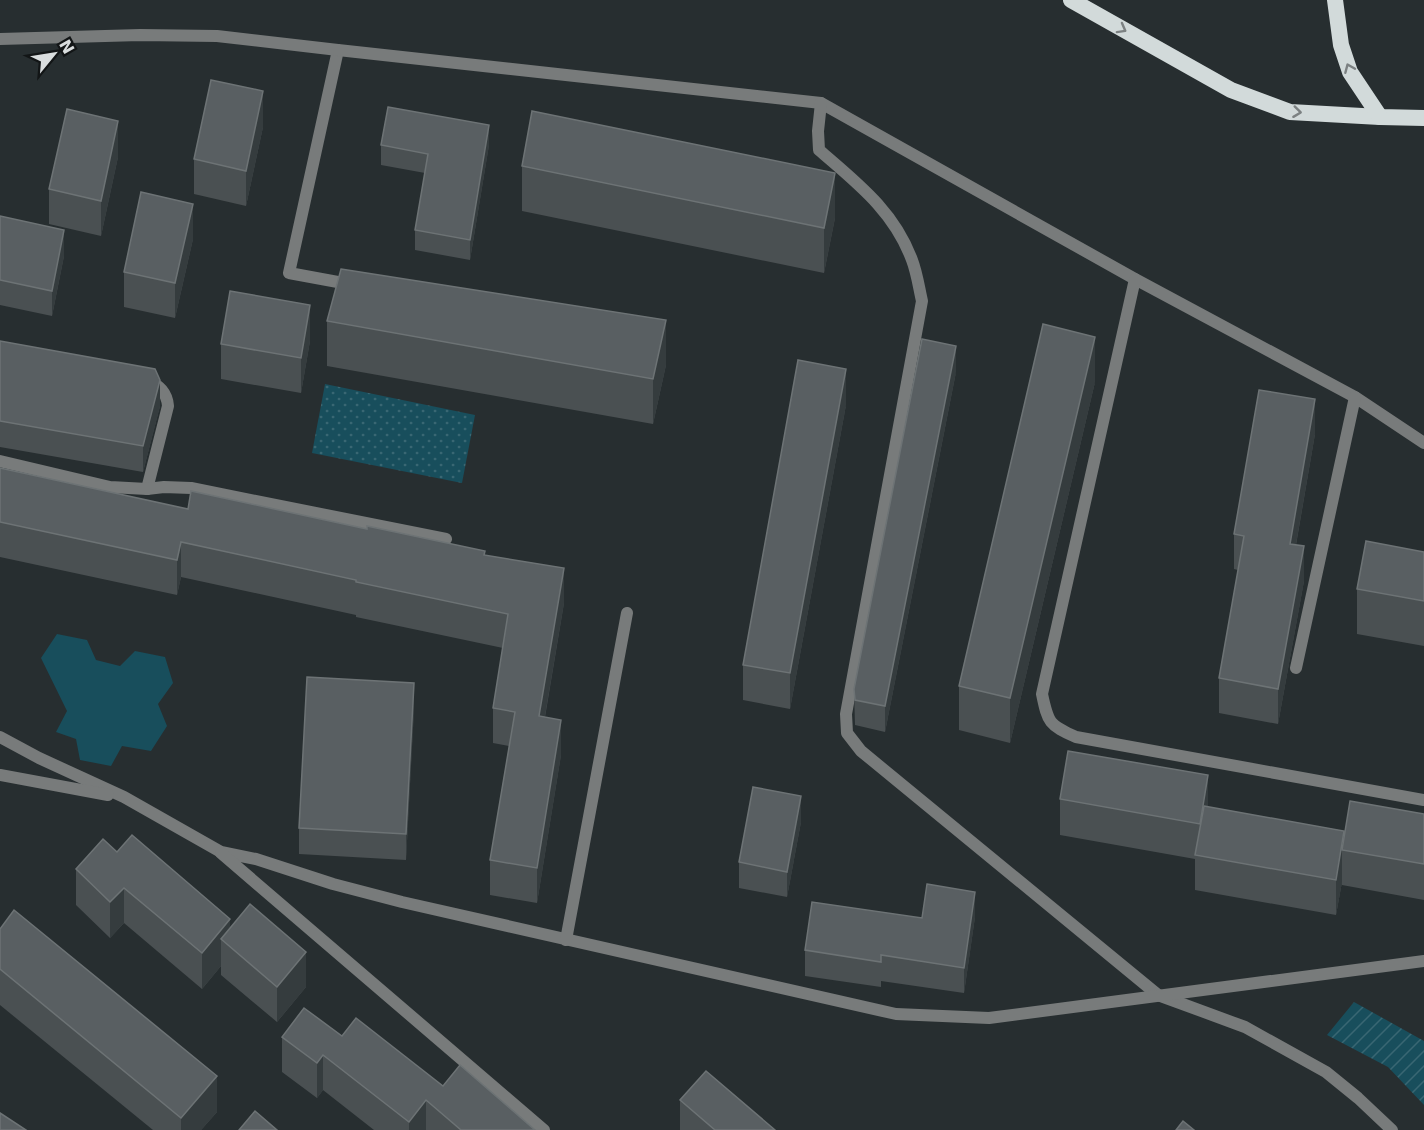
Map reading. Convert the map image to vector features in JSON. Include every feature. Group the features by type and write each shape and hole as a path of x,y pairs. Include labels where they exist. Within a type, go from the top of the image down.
{"highway":[{"path":"1071,0 1231,90 1290,112 1424,117"},
{"path":"1335,0 1341,45 1350,72 1380,117"}],"street":[{"path":"0,39 140,35 217,36 821,103 1135,279 1355,397 1424,443"},
{"path":"338,50 289,273 370,288"},
{"path":"821,103 818,131 819,150 869,194 895,224 913,261 922,301 846,714 847,733 861,751 1158,995 1245,1027 1326,1072 1392,1130"},
{"path":"1135,279 1042,694 1046,714 1056,728 1076,737 1424,800"},
{"path":"141,375 160,387 167,397 168,406 147,489"},
{"path":"1296,668 1355,397"},
{"path":"0,461 110,487 191,488 446,539"},
{"path":"566,940 627,613"},
{"path":"0,737 39,758 124,797 221,852 544,1130"},
{"path":"0,775 124,797"},
{"path":"221,852 256,859 333,885 402,902 896,1014 989,1018 1424,961"}],"shaded area":[{"path":"325,384 475,415 462,483 312,453"},
{"path":"57,634 87,640 96,660 120,666 135,651 165,657 173,683 158,704 167,726 151,751 122,746 111,766 80,760 76,739 56,732 67,711 41,658"},
{"path":"1354,1002 1424,1041 1424,1105 1388,1067 1327,1035"}],"building":[{"path":"211,80 263,91 246,171 194,159"},
{"path":"388,107 489,125 470,240 415,230 428,154 381,145"},
{"path":"67,109 118,121 101,201 49,189"},
{"path":"532,111 835,173 824,228 522,166"},
{"path":"141,192 193,204 175,283 124,272"},
{"path":"0,216 64,230 52,291 0,280"},
{"path":"341,269 666,320 653,379 327,321"},
{"path":"230,291 310,305 301,358 221,344"},
{"path":"1043,324 1095,337 1010,698 959,686"},
{"path":"922,339 956,346 885,706 855,700 854,689"},
{"path":"0,341 155,369 160,380 143,446 0,421"},
{"path":"798,360 846,369 790,673 743,665"},
{"path":"1259,390 1315,399 1290,544 1304,546 1278,689 1219,678 1244,536 1234,534"},
{"path":"0,468 188,509 191,491 367,529 367,526 485,551 484,555 564,568 539,716 561,720 537,868 490,860 515,712 493,708 508,614 181,542 177,560 0,522"},
{"path":"1366,541 1424,552 1424,601 1357,589"},
{"path":"307,677 414,683 406,834 299,828"},
{"path":"1068,751 1208,775 1200,824 1060,799"},
{"path":"753,787 801,796 787,872 739,862"},
{"path":"1350,801 1424,814 1424,864 1342,850"},
{"path":"1204,806 1344,831 1336,880 1195,855"},
{"path":"132,835 230,919 202,953 124,888 110,902 76,869 103,839 117,852"},
{"path":"927,884 975,892 964,968 881,955 881,962 805,950 812,902 922,918"},
{"path":"250,904 306,952 277,987 221,939"},
{"path":"14,910 217,1076 181,1118 0,969 0,929"},
{"path":"304,1008 342,1036 356,1018 443,1086 460,1065 535,1130 461,1130 426,1100 409,1122 323,1055 317,1063 282,1037"},
{"path":"706,1071 775,1130 715,1130 680,1100"},
{"path":"255,1111 277,1130 239,1130"},
{"path":"0,1113 26,1130 0,1130"},
{"path":"1183,1121 1194,1130 1176,1130"}]}
